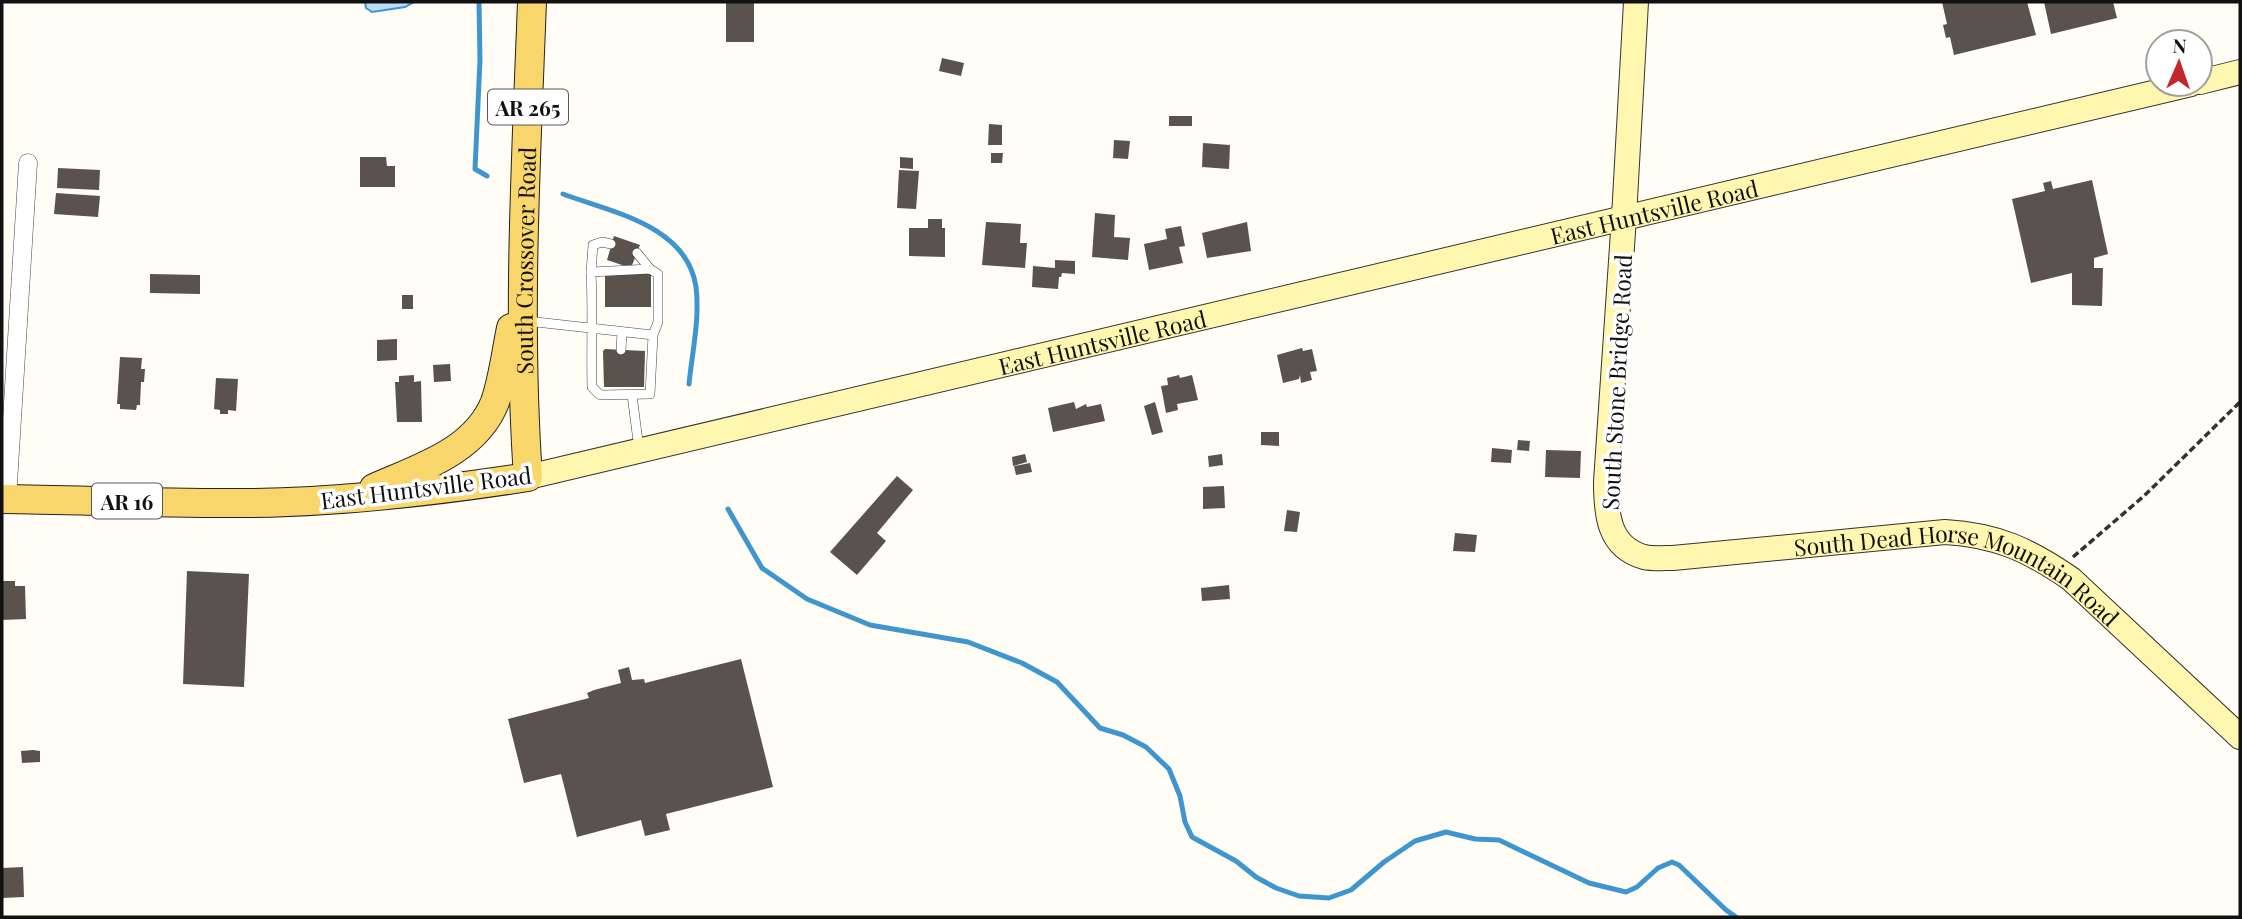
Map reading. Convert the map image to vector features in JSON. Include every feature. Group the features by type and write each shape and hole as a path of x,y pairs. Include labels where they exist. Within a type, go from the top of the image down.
{"main road":[{"name":"South Crossover Road","path":"528,477 522,393 522,276 532,2"},
{"name":"South Stone Bridge Road","path":"1625,547 1610,528 1606,507 1606,482 1636,2"},
{"path":"2214,78 2240,72"},
{"name":"East Huntsville Road","path":"4,499 253,503 349,499 465,487 528,477 2144,95"},
{"path":"349,499 446,456 466,442 483,424 495,402 522,276"},
{"name":"South Dead Horse Mountain Road","path":"1625,547 1644,556 1673,558 1945,532 1975,534 2011,544 2042,559 2071,579 2240,737"}],"street":[{"path":"4,499 28,163"}],"lane":[{"path":"611,244 602,242 593,245 591,272 592,387 600,395 619,391 632,395 650,394 653,335 658,322 658,274 650,269 637,253"},
{"path":"591,272 650,269"},
{"path":"522,321 653,335"},
{"path":"621,350 622,332"},
{"path":"632,395 639,451"}],"path":[{"path":"2059,571 2144,496 2240,401"}],"water":[{"path":"365,2 414,2 405,7 372,12 366,8"}],"building":[{"path":"726,2 754,2 754,42 726,42"},
{"path":"1942,2 2027,2 2036,35 1954,55 1950,37 1946,38 1943,25 1947,24"},
{"path":"2044,2 2113,2 2117,18 2051,34"},
{"path":"942,58 964,63 961,76 939,71"},
{"path":"1169,116 1192,116 1192,126 1169,126"},
{"path":"989,124 1002,125 1002,145 988,145"},
{"path":"1114,140 1130,141 1128,159 1113,158"},
{"path":"1203,143 1230,145 1229,169 1202,167"},
{"path":"991,153 1003,153 1002,163 991,163"},
{"path":"360,157 386,157 387,166 395,166 395,187 360,187"},
{"path":"900,157 913,158 913,169 900,168"},
{"path":"58,168 100,170 99,190 57,188"},
{"path":"899,170 919,171 916,209 897,208"},
{"path":"2092,180 2108,254 2094,258 2094,268 2103,268 2102,306 2072,305 2072,273 2031,283 2012,199 2045,191 2043,183 2051,181 2053,189"},
{"path":"56,193 100,196 98,217 54,214"},
{"path":"1095,213 1115,215 1114,237 1130,238 1128,260 1092,257"},
{"path":"928,219 942,219 942,228 945,228 945,257 909,256 909,228 928,228"},
{"path":"986,222 1021,224 1020,243 1027,243 1025,268 982,265"},
{"path":"1247,222 1251,251 1207,258 1202,233"},
{"path":"1181,226 1185,246 1179,247 1183,263 1149,270 1144,244 1167,239 1165,229"},
{"path":"614,236 640,245 631,268 607,260"},
{"path":"1055,260 1075,261 1075,274 1062,273 1058,289 1032,287 1033,266 1055,268"},
{"path":"150,274 200,275 200,294 150,293"},
{"path":"605,274 651,274 651,307 605,307"},
{"path":"402,295 413,295 413,309 402,309"},
{"path":"397,339 397,360 377,361 377,340"},
{"path":"1302,348 1303,351 1312,349 1317,371 1310,372 1312,380 1301,383 1300,375 1299,379 1283,383 1277,355"},
{"path":"605,349 645,351 644,387 604,387"},
{"path":"120,357 142,358 144,382 141,382 140,405 137,405 136,410 120,409 120,404 117,404"},
{"path":"450,364 451,381 434,382 433,365"},
{"path":"414,375 414,382 421,381 422,422 397,422 395,382 399,382 399,376"},
{"path":"1179,375 1180,378 1192,375 1198,400 1177,404 1178,410 1166,413 1161,386 1168,385 1167,378"},
{"path":"216,378 238,379 236,411 228,410 228,414 220,414 220,410 214,409"},
{"path":"1074,402 1076,409 1086,404 1087,407 1101,404 1105,421 1053,432 1048,408"},
{"path":"1155,402 1163,432 1152,435 1144,406"},
{"path":"1261,432 1279,432 1279,446 1261,445"},
{"path":"1518,440 1530,441 1529,451 1517,450"},
{"path":"1492,448 1512,450 1511,463 1491,462"},
{"path":"1546,450 1581,451 1580,478 1545,477"},
{"path":"1025,454 1027,462 1013,466 1012,457"},
{"path":"1222,454 1223,465 1209,467 1208,456"},
{"path":"1030,463 1032,472 1016,475 1014,466"},
{"path":"897,476 913,490 877,533 886,541 857,575 830,552"},
{"path":"1224,486 1225,508 1203,509 1203,487"},
{"path":"1287,510 1300,512 1297,532 1284,531"},
{"path":"1455,533 1477,535 1475,552 1453,551"},
{"path":"187,571 249,574 244,687 183,684"},
{"path":"2,581 15,581 15,586 25,586 26,619 2,620"},
{"path":"1229,585 1230,599 1202,601 1201,588"},
{"path":"741,659 773,787 666,814 670,830 645,836 641,820 577,837 561,774 524,783 508,719 589,698 587,693 621,683 618,670 629,667 632,680 644,679 645,683"},
{"path":"21,751 40,751 40,762 22,763"},
{"path":"23,867 24,897 2,898 2,868"}],"waterway":[{"path":"479,2 480,60 475,169 487,176"},
{"path":"563,194 644,224 663,235 678,249 690,266 696,287 697,311 689,384"},
{"path":"728,509 762,568 807,599 870,625 968,642 1022,663 1057,682 1100,728 1123,735 1146,747 1169,769 1192,837 1236,861 1276,888 1299,896 1329,898 1351,890 1384,862 1415,841 1446,832 1475,839 1499,840 1589,883 1626,892 1637,887 1658,868 1672,862 1679,865 1736,917"}]}
